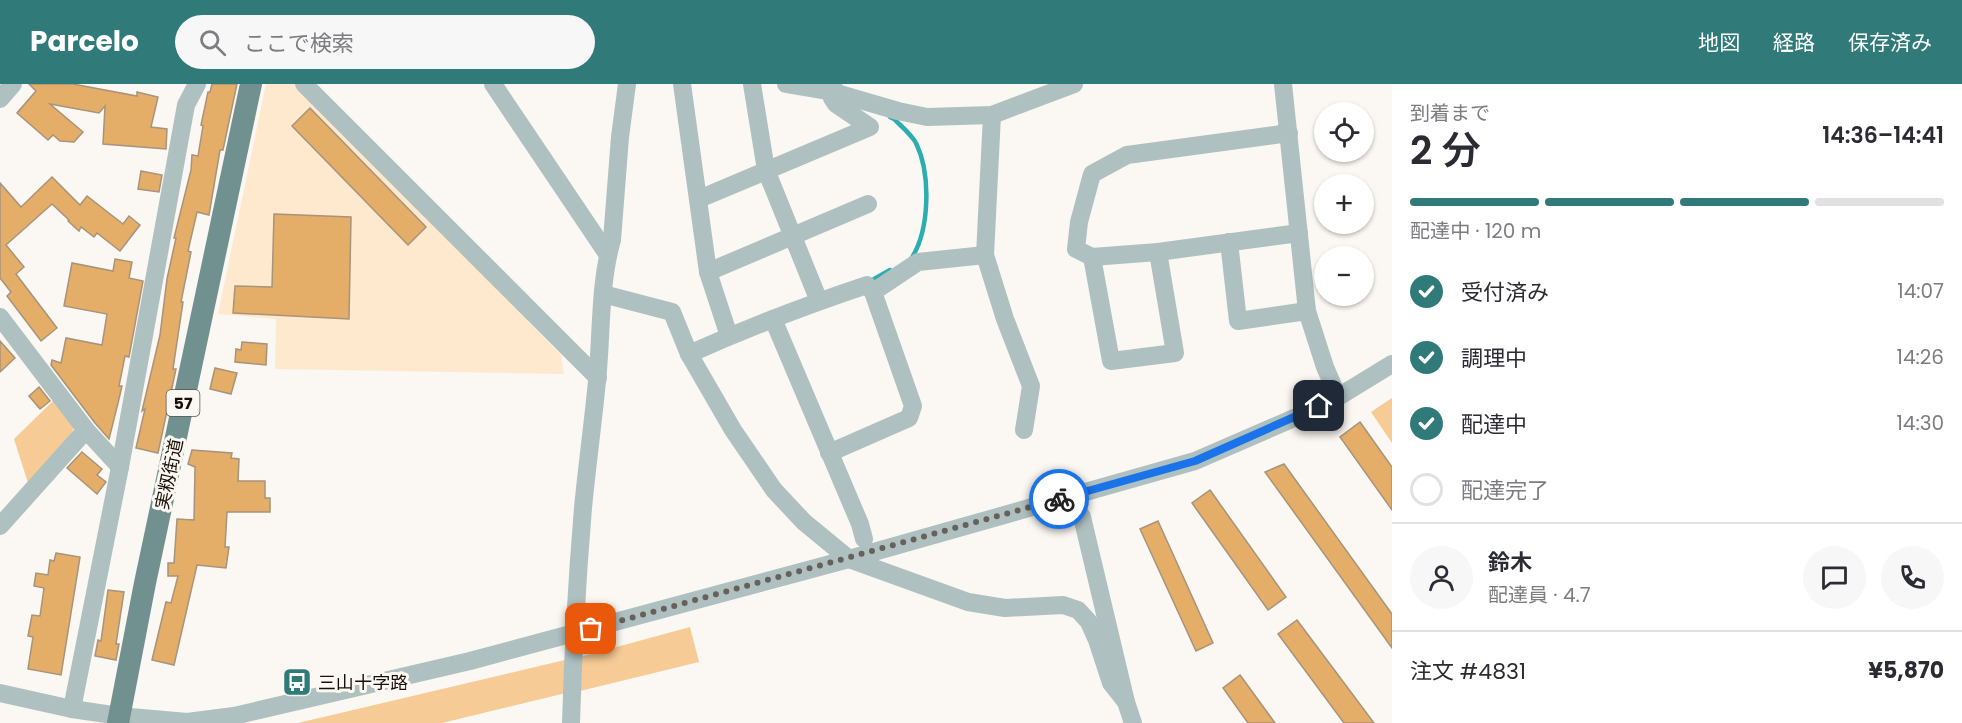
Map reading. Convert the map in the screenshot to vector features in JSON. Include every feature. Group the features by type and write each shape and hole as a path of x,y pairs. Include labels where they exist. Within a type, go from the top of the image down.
{"main road":[{"name":"実籾街道","path":"118,720 250,84"}],"street":[{"path":"0,99 13,84"},
{"path":"72,709 120,467 186,105 197,84"},
{"path":"304,84 598,378"},
{"path":"493,84 608,255"},
{"path":"571,723 583,507 598,378 603,294 612,240 620,137 627,84"},
{"path":"682,84 708,272 729,336"},
{"path":"753,84 766,171 819,301"},
{"path":"786,84 834,88 898,111 927,117 992,114 1074,84"},
{"path":"1283,84 1307,311 1325,367 1338,397"},
{"path":"699,199 870,127 836,104 832,98 834,88"},
{"path":"992,114 985,255 1005,319 1031,386 1024,430"},
{"path":"1289,133 1127,155 1092,174 1079,222 1076,249 1092,257 1158,252 1299,233"},
{"path":"708,272 868,204"},
{"path":"1229,242 1238,321 1307,311"},
{"path":"1092,257 1111,361 1175,353 1158,252"},
{"path":"873,292 918,262 985,255"},
{"path":"689,354 819,301 867,285 873,292 913,406 909,417 829,453"},
{"path":"603,294 672,312 689,354 733,430 774,490 804,522 849,559 968,602 1005,608 1063,605 1078,610 1089,622 1111,683 1126,702"},
{"path":"0,317 86,430 120,467"},
{"path":"773,319 860,524 864,539"},
{"path":"0,693 118,720 212,720 470,661 849,559 1066,488 1195,461 1338,397 1392,364"},
{"path":"0,526 86,430"},
{"path":"1066,488 1082,517 1133,723"}],"shaded area":[{"path":"266,84 296,84 561,355 564,374 275,369 276,319 218,314"},
{"path":"1392,398 1392,443 1371,412"},
{"path":"55,399 75,424 72,433 28,483 14,439"},
{"path":"690,627 699,662 580,691 580,657"},
{"path":"569,659 566,693 442,723 298,723"}],"building":[{"path":"29,84 73,84 137,96 137,92 158,97 151,127 167,129 166,149 103,144 105,106 99,113 50,104 83,132 74,142 60,141 53,135 48,140 17,113 36,91"},
{"path":"212,84 237,84 223,150 220,150 209,215 197,212 188,251 191,252 181,302 183,302 173,369 176,369 158,453 136,448 145,409 142,411 160,335 167,279 176,238 174,238 191,170 192,155 198,156 203,126 201,125"},
{"path":"310,108 426,227 408,245 292,126"},
{"path":"141,171 162,175 159,192 138,189"},
{"path":"52,177 80,205 87,196 123,224 129,216 140,225 120,251 97,233 94,237 81,227 79,231 52,204 6,245 24,267 16,274 57,328 41,341 7,296 11,292 0,278 0,183 21,207"},
{"path":"274,214 351,217 349,319 233,313 235,286 272,287"},
{"path":"115,259 132,262 129,278 143,281 129,357 125,356 119,386 122,386 109,439 51,365 52,360 61,363 66,338 102,345 107,314 64,306 72,263 113,271"},
{"path":"0,341 15,358 0,372"},
{"path":"242,342 267,344 266,365 235,362 236,349 241,350"},
{"path":"215,368 237,373 231,394 210,389"},
{"path":"39,387 50,401 40,409 29,396"},
{"path":"1360,422 1392,467 1392,510 1340,437"},
{"path":"192,450 232,453 231,458 239,459 238,481 265,481 265,498 270,498 270,512 227,512 225,547 229,547 226,568 197,565 174,665 152,660 166,602 171,603 178,576 168,576 168,563 174,563 177,519 194,520 195,467 188,464"},
{"path":"82,452 102,469 97,475 106,482 97,494 67,468"},
{"path":"1284,464 1392,614 1392,648 1265,472"},
{"path":"1210,490 1286,597 1268,610 1192,503"},
{"path":"1158,521 1213,643 1196,651 1140,529"},
{"path":"56,553 80,557 61,675 28,669 33,637 28,636 32,615 40,616 44,588 34,586 36,573 48,575 50,560 54,561"},
{"path":"108,590 124,592 116,644 119,644 116,660 95,656 98,640 101,641"},
{"path":"1297,620 1374,723 1344,723 1278,634"},
{"path":"1240,675 1275,723 1248,723 1223,688"}],"waterway":[{"path":"890,117 909,133 916,143 924,170 925,218 922,233 911,259"},
{"path":"874,279 890,270"}],"way so far":[{"path":"591,629 1059,499"}],"place":[{"name":"三山十字路","path":"297,682"}],"route":[{"path":"1059,499 1195,461 1319,406"}]}
